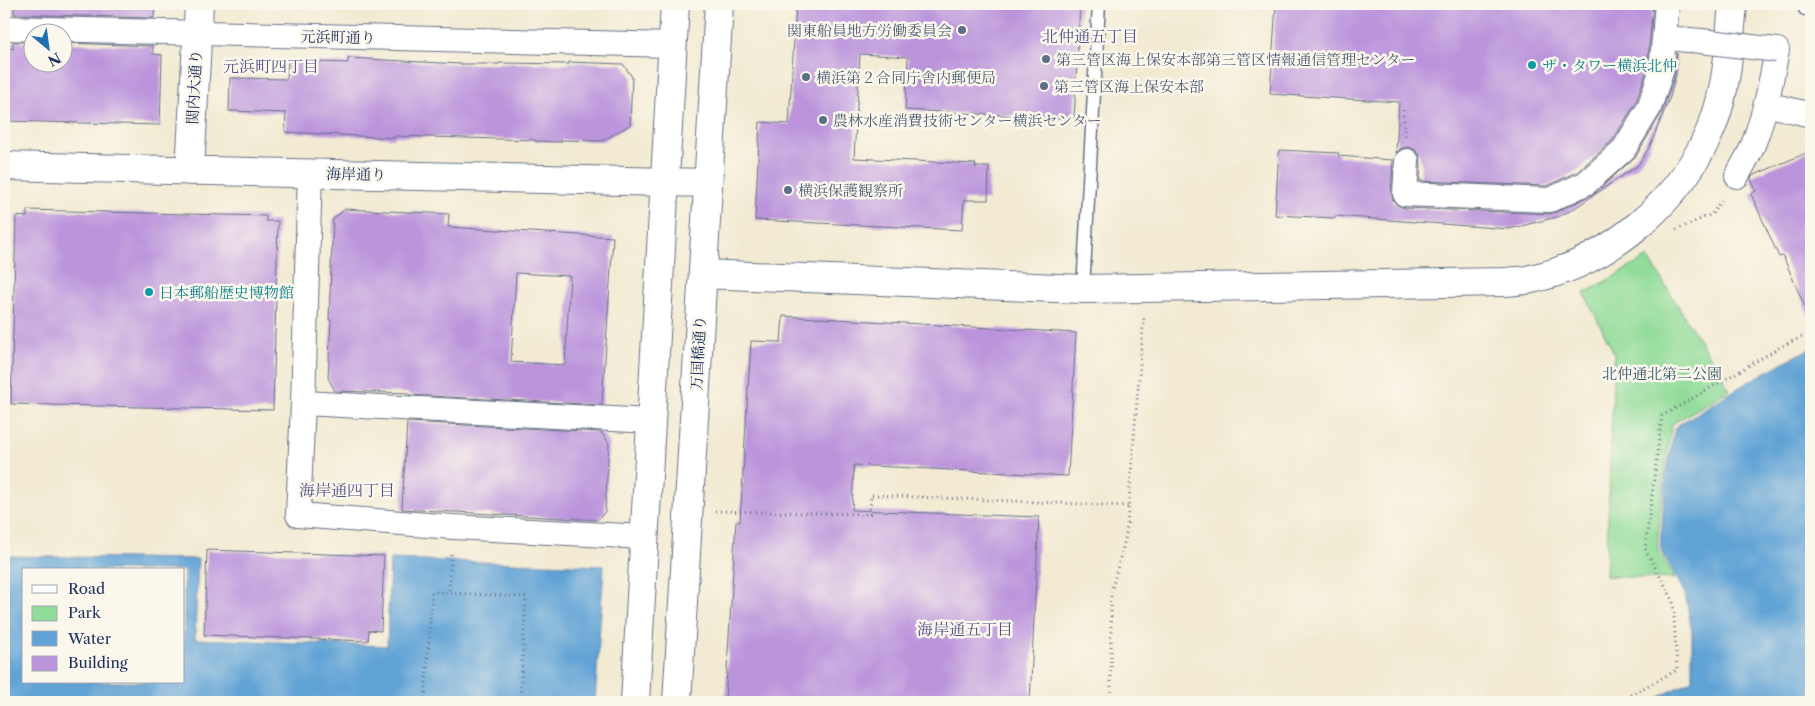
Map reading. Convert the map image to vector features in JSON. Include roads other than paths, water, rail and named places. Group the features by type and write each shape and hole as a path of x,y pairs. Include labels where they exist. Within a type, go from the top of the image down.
{"street":[{"name":"関内大通り","path":"190,170 199,4"},
{"path":"635,702 675,4"},
{"name":"万国橋通り","path":"678,702 719,4"},
{"path":"1407,161 1405,194 1550,200 1586,183 1624,149 1649,108 1661,72 1667,4"},
{"path":"702,274 1083,289 1505,282 1530,279 1556,272 1606,248 1630,232 1648,216 1677,184 1697,156 1713,123 1726,79 1733,4"},
{"name":"元浜町通り","path":"4,28 672,45"},
{"path":"1665,38 1777,50 1766,104 1753,146 1737,176"},
{"path":"1766,104 1811,115"},
{"name":"海岸通り","path":"4,166 708,183"},
{"path":"310,173 298,515 453,527 644,537"},
{"path":"303,403 650,421"}],"lane":[{"path":"1083,289 1099,4"}],"water":[{"path":"1811,348 1811,702 1650,702 1692,680 1692,631 1685,594 1660,547 1666,475 1675,427 1759,376"},
{"path":"4,556 198,559 195,639 387,646 390,559 604,566 595,702 4,702"}],"place":[{"name":"関東船員地方労働委員会","path":"962,30"},
{"name":"第三管区海上保安本部第三管区情報通信管理センター","path":"1046,59"},
{"name":"ザ・タワー横浜北仲","path":"1532,65"},
{"name":"横浜第２合同庁舎内郵便局","path":"806,77"},
{"name":"第三管区海上保安本部","path":"1044,86"},
{"name":"農林水産消費技術センター横浜センター","path":"823,120"},
{"name":"横浜保護観察所","path":"788,190"},
{"name":"日本郵船歴史博物館","path":"149,292"}],"district":[{"name":"北仲通五丁目","path":"1090,36"},
{"name":"元浜町四丁目","path":"271,66"},
{"name":"海岸通四丁目","path":"347,490"},
{"name":"海岸通五丁目","path":"965,629"}],"park label":[{"name":"北仲通北第二公園","path":"1662,373"}]}
